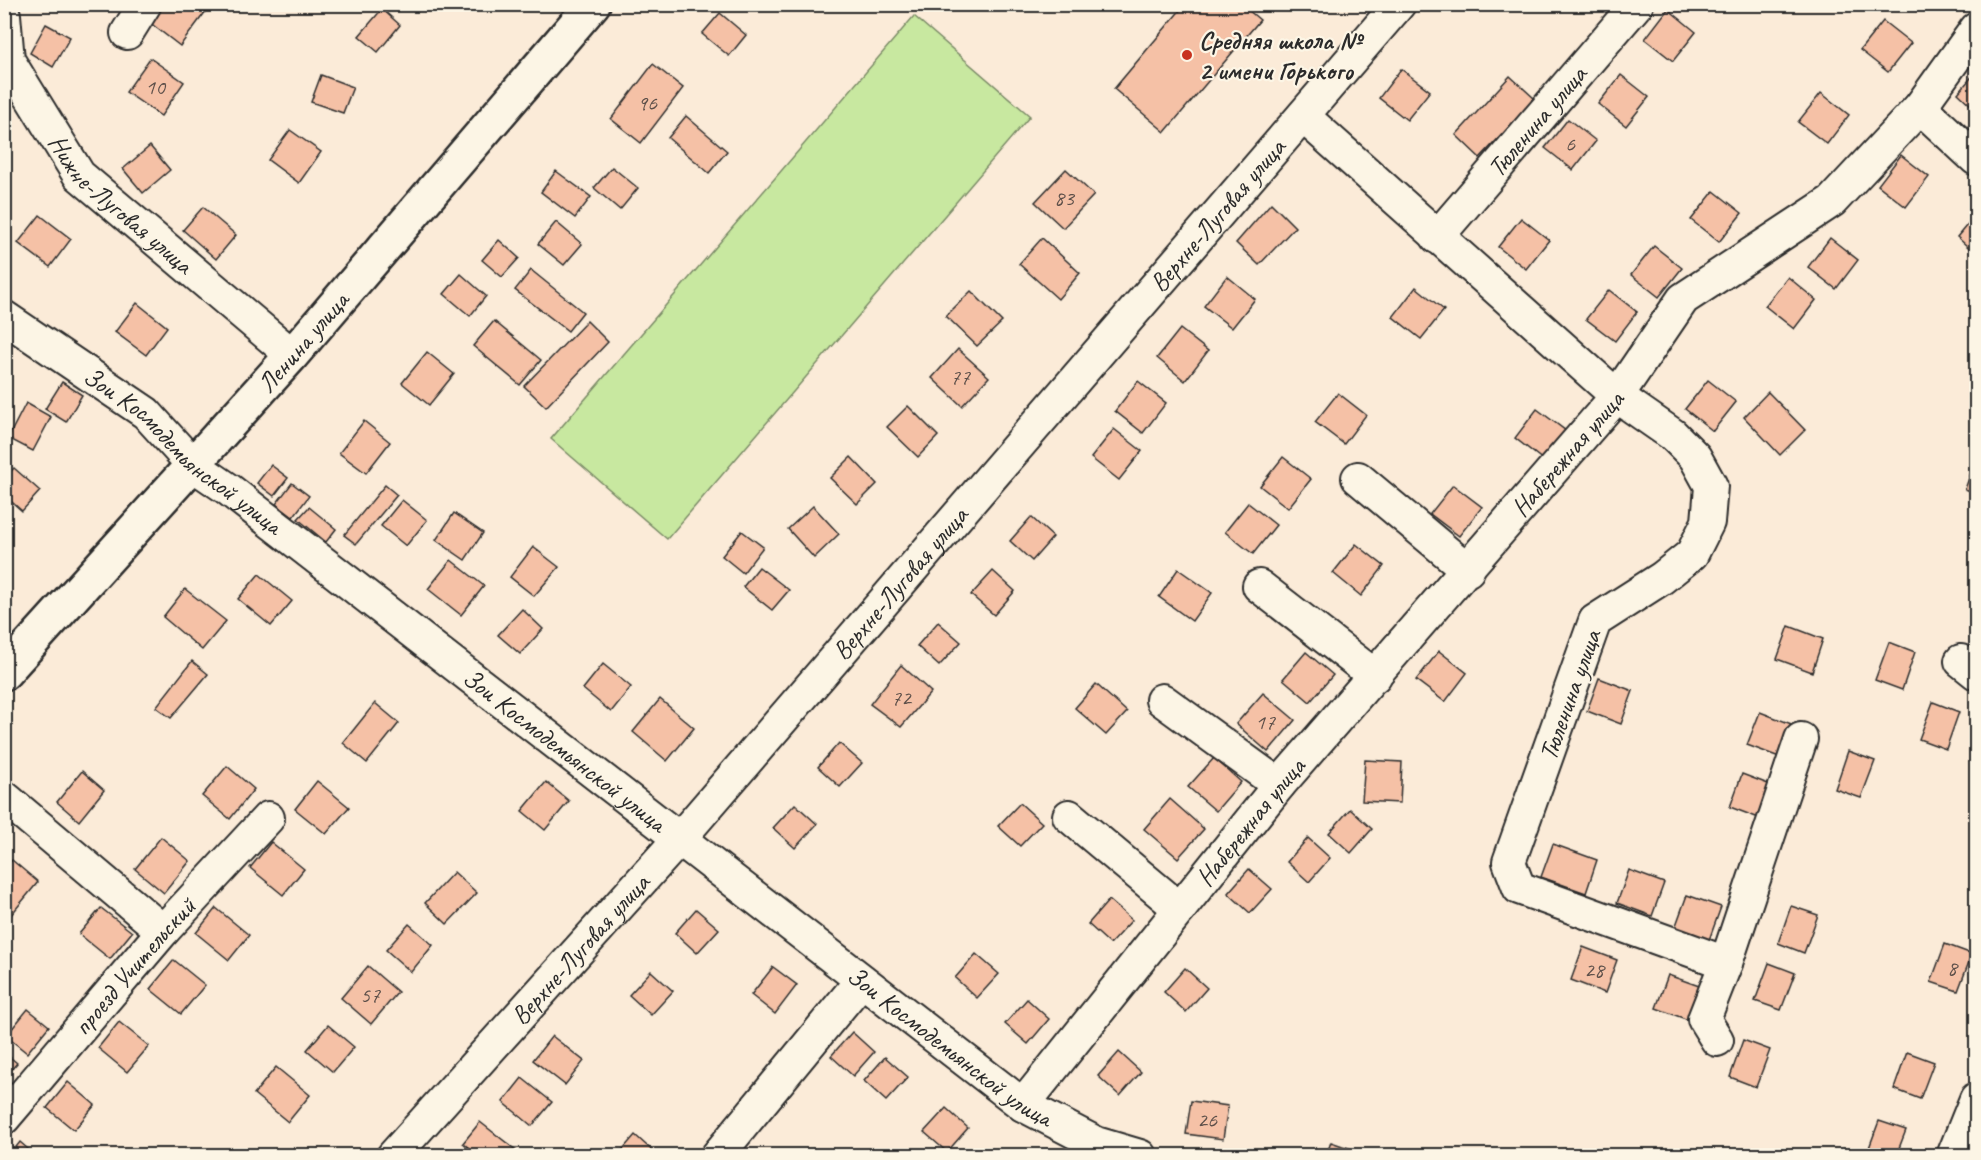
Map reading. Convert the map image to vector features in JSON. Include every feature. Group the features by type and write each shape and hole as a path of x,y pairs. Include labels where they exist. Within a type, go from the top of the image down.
{"main road":[{"name":"Ленина улица","path":"4,673 292,355 593,4"}],"street":[{"name":"Нижне-Луговая улица","path":"6,4 4,15 8,60 79,176 292,355"},
{"path":"127,33 145,4"},
{"name":"Верхне-Луговая улица","path":"393,1155 680,838 1399,4"},
{"name":"Тюленина улица","path":"1437,237 1637,4"},
{"name":"Набережная улица","path":"1023,1105 1279,784 1468,570 1617,396 1683,299 1832,201 1920,107 1977,28"},
{"path":"1920,107 1977,159"},
{"name":"Тюленина улица","path":"1303,116 1617,396 1673,435 1695,458 1711,486 1708,522 1692,554 1662,578 1595,621 1509,862 1519,888 1726,963"},
{"name":"Зои Космодемьянской улица","path":"4,317 146,413 194,465 1023,1105 1096,1143 1140,1155"},
{"path":"1358,478 1468,570"},
{"path":"1259,586 1375,676"},
{"path":"1162,700 1279,784"},
{"path":"1717,1040 1704,1019 1726,963 1801,739"},
{"path":"4,796 163,931"},
{"name":"Набережная улица","path":"1069,816 1180,909"},
{"name":"проезд Учительский","path":"4,1118 163,931 268,818"},
{"path":"717,1155 861,981"},
{"path":"1953,1155 1977,1099"}],"green space":[{"path":"914,16 1030,116 667,539 551,439"}],"building":[{"path":"162,4 198,4 206,11 180,46 149,22"},
{"name":"Средняя школа № 2 имени Горького","path":"1179,4 1241,4 1260,20 1165,132 1114,89 1182,8"},
{"path":"382,9 400,25 378,52 359,36"},
{"path":"1668,9 1696,32 1673,61 1645,39"},
{"path":"720,13 746,35 729,56 702,34"},
{"path":"1883,21 1911,43 1888,72 1860,50"},
{"path":"46,24 70,37 53,67 30,53"},
{"path":"150,58 184,82 161,116 126,92"},
{"path":"653,64 683,88 641,143 611,119"},
{"path":"1401,69 1430,91 1407,120 1379,98"},
{"path":"1976,72 1976,110 1958,93"},
{"path":"321,75 353,87 343,113 311,102"},
{"path":"1621,75 1649,97 1626,126 1598,104"},
{"path":"1510,76 1535,99 1480,158 1456,135"},
{"path":"1821,93 1849,115 1827,144 1798,122"},
{"path":"686,116 727,151 709,173 668,138"},
{"path":"1568,119 1596,141 1573,170 1545,148"},
{"path":"290,130 321,152 299,183 268,160"},
{"path":"150,146 170,170 143,193 123,169"},
{"path":"1901,155 1929,177 1906,207 1878,185"},
{"path":"612,167 638,188 620,210 594,188"},
{"path":"1066,169 1094,195 1063,228 1035,202"},
{"path":"556,171 591,197 575,218 541,192"},
{"path":"1714,191 1742,213 1719,242 1691,220"},
{"path":"1271,203 1295,227 1259,265 1236,243"},
{"path":"203,207 236,235 216,259 183,230"},
{"path":"1976,214 1976,254 1957,237"},
{"path":"40,215 71,239 50,267 18,243"},
{"path":"1521,218 1549,240 1526,269 1498,247"},
{"path":"556,222 582,244 564,265 538,244"},
{"path":"1042,238 1080,273 1058,299 1019,264"},
{"path":"1830,238 1858,260 1836,289 1808,267"},
{"path":"499,240 519,258 502,277 482,260"},
{"path":"1654,246 1682,268 1659,297 1631,275"},
{"path":"531,270 583,312 568,331 515,290"},
{"path":"461,274 486,296 470,316 444,294"},
{"path":"1227,276 1255,299 1232,328 1204,306"},
{"path":"1788,277 1816,300 1794,329 1765,306"},
{"path":"1416,287 1444,310 1421,339 1393,317"},
{"path":"1609,290 1637,312 1615,341 1586,319"},
{"path":"971,291 1002,322 977,346 946,316"},
{"path":"137,303 167,327 146,355 115,332"},
{"path":"494,321 541,360 520,385 473,346"},
{"path":"587,321 608,342 546,407 524,386"},
{"path":"1180,329 1208,351 1185,381 1157,358"},
{"path":"958,349 989,377 962,406 932,378"},
{"path":"427,352 454,374 429,405 402,383"},
{"path":"1708,380 1736,402 1713,431 1685,409"},
{"path":"1138,381 1166,403 1143,433 1115,411"},
{"path":"62,382 82,395 66,422 45,409"},
{"path":"1768,392 1805,430 1780,455 1744,417"},
{"path":"1338,393 1366,415 1344,444 1315,422"},
{"path":"26,403 51,417 33,451 8,438"},
{"path":"908,406 938,436 918,457 887,427"},
{"path":"1537,409 1566,431 1543,460 1515,438"},
{"path":"364,421 390,442 366,473 339,453"},
{"path":"1114,429 1142,451 1119,480 1091,458"},
{"path":"851,457 877,484 857,504 830,478"},
{"path":"1283,457 1311,479 1288,508 1260,486"},
{"path":"1976,459 1976,493 1965,489"},
{"path":"271,465 288,478 274,496 257,483"},
{"path":"14,468 40,491 22,511 4,495 4,478"},
{"path":"292,483 309,496 293,517 276,504"},
{"path":"385,485 397,495 356,544 344,535"},
{"path":"1453,485 1482,507 1459,536 1430,514"},
{"path":"402,500 427,520 406,546 381,526"},
{"path":"1248,503 1276,525 1253,554 1225,532"},
{"path":"813,506 839,534 814,558 788,529"},
{"path":"309,507 336,529 326,542 298,519"},
{"path":"454,513 483,533 465,560 436,540"},
{"path":"1031,517 1053,537 1032,561 1010,541"},
{"path":"742,531 763,547 743,573 722,556"},
{"path":"1356,544 1384,566 1361,596 1333,573"},
{"path":"533,547 559,567 534,596 510,577"},
{"path":"451,560 484,586 461,615 428,589"},
{"path":"759,567 789,590 772,610 743,587"},
{"path":"1178,569 1212,593 1192,621 1159,597"},
{"path":"993,571 1015,591 994,615 971,595"},
{"path":"259,574 292,601 271,626 238,599"},
{"path":"185,589 226,621 202,650 163,617"},
{"path":"522,609 543,629 520,654 498,635"},
{"path":"938,622 961,642 939,666 917,646"},
{"path":"1789,626 1823,639 1812,672 1777,659"},
{"path":"1889,642 1915,652 1902,690 1875,680"},
{"path":"1439,651 1467,673 1445,702 1416,680"},
{"path":"1306,652 1333,675 1310,702 1283,679"},
{"path":"192,661 208,674 171,718 156,707"},
{"path":"603,664 631,687 611,712 583,689"},
{"path":"901,665 931,692 901,727 870,704"},
{"path":"1599,678 1633,691 1621,724 1587,711"},
{"path":"1096,684 1127,712 1106,735 1075,708"},
{"path":"1263,693 1295,720 1268,752 1236,724"},
{"path":"660,699 694,728 667,761 633,732"},
{"path":"1933,702 1959,712 1946,749 1919,739"},
{"path":"375,703 399,723 367,763 343,743"},
{"path":"1760,712 1794,725 1782,758 1747,745"},
{"path":"839,743 862,763 840,787 818,767"},
{"path":"1848,751 1875,761 1861,798 1835,789"},
{"path":"1214,758 1241,782 1216,811 1188,787"},
{"path":"1365,760 1402,762 1400,803 1362,801"},
{"path":"227,766 254,789 230,819 202,796"},
{"path":"82,771 104,790 79,821 57,802"},
{"path":"1742,774 1776,787 1764,820 1730,807"},
{"path":"317,781 349,807 326,834 295,809"},
{"path":"546,782 569,801 545,830 522,811"},
{"path":"1170,799 1204,829 1178,858 1144,829"},
{"path":"1020,803 1042,823 1020,846 998,826"},
{"path":"795,804 817,824 795,848 773,828"},
{"path":"1350,809 1372,829 1351,853 1329,833"},
{"path":"161,837 190,861 164,893 135,869"},
{"path":"1308,838 1330,858 1309,882 1287,862"},
{"path":"271,842 304,869 283,895 250,868"},
{"path":"1553,844 1597,860 1586,893 1541,877"},
{"path":"12,860 38,882 6,921 4,869"},
{"path":"1249,869 1272,889 1250,913 1228,893"},
{"path":"1629,870 1664,883 1652,916 1617,903"},
{"path":"454,872 477,893 447,924 425,903"},
{"path":"1687,895 1721,907 1709,940 1675,928"},
{"path":"1109,900 1132,920 1110,944 1088,924"},
{"path":"1791,906 1818,915 1804,953 1778,943"},
{"path":"101,908 132,932 110,959 79,934"},
{"path":"216,908 249,935 229,960 196,933"},
{"path":"696,909 719,929 697,953 675,933"},
{"path":"409,924 433,945 411,972 386,950"},
{"path":"1945,944 1972,954 1958,991 1931,982"},
{"path":"1583,947 1617,960 1605,993 1571,980"},
{"path":"976,954 999,974 977,998 955,978"},
{"path":"174,960 205,985 181,1014 150,989"},
{"path":"1769,963 1795,973 1781,1010 1755,1001"},
{"path":"368,966 398,992 371,1024 341,998"},
{"path":"773,967 797,985 775,1014 751,995"},
{"path":"1185,968 1207,988 1186,1012 1164,992"},
{"path":"651,971 673,991 651,1015 629,995"},
{"path":"1668,975 1702,987 1691,1021 1656,1008"},
{"path":"1027,999 1049,1019 1028,1044 1005,1024"},
{"path":"28,1009 49,1026 27,1053 6,1036"},
{"path":"119,1022 149,1046 127,1072 98,1048"},
{"path":"328,1025 354,1047 333,1072 307,1050"},
{"path":"852,1032 874,1052 853,1076 831,1056"},
{"path":"552,1036 584,1061 565,1085 533,1060"},
{"path":"1743,1040 1770,1050 1756,1087 1730,1077"},
{"path":"4,1052 17,1063 4,1078"},
{"path":"1119,1052 1141,1072 1120,1096 1098,1076"},
{"path":"1907,1052 1934,1062 1920,1099 1894,1089"},
{"path":"885,1057 908,1077 886,1101 864,1081"},
{"path":"276,1067 310,1095 288,1122 254,1094"},
{"path":"522,1078 552,1102 532,1126 503,1102"},
{"path":"68,1082 95,1105 74,1130 47,1108"},
{"path":"1191,1101 1228,1106 1223,1139 1186,1134"},
{"path":"946,1108 968,1128 947,1152 924,1132"},
{"path":"1879,1121 1906,1130 1896,1156 1866,1156"},
{"path":"480,1122 517,1151 513,1156 479,1156 463,1143"},
{"path":"635,1135 657,1155 657,1156 617,1156"},
{"path":"20,1142 36,1156 9,1156"},
{"path":"1331,1142 1369,1155 1326,1156"}],"place":[{"name":"Средняя школа № 2 имени Горького","path":"1187,55"}]}
